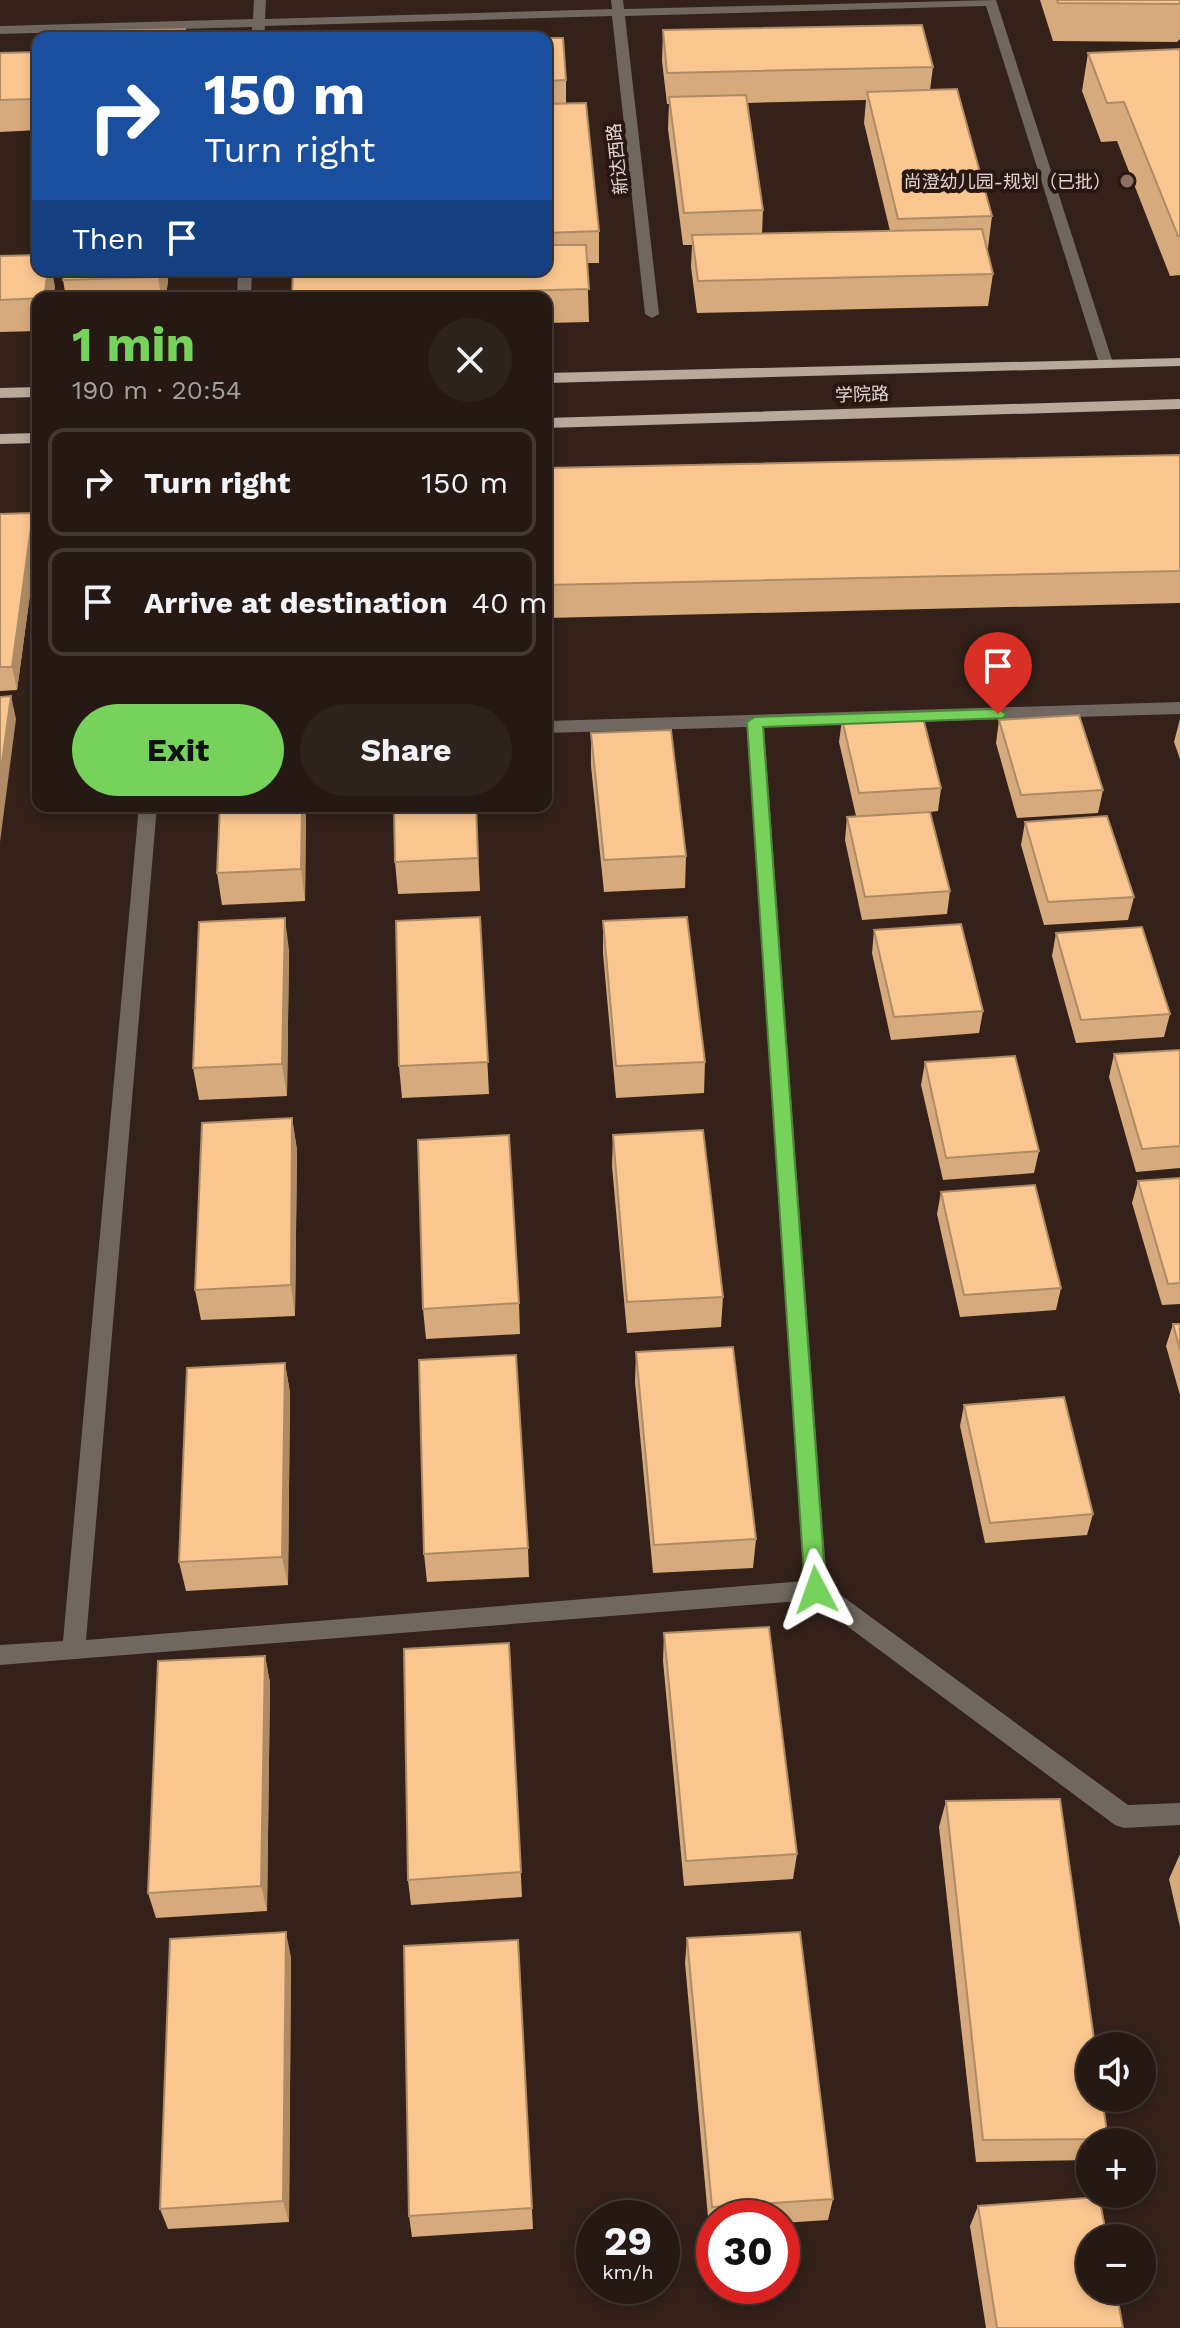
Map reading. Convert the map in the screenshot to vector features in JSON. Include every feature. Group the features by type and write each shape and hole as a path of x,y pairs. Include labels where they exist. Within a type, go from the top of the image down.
{"main road":[{"name":"学院路","path":"552,378 1180,362"},
{"path":"0,393 32,392"},
{"name":"学院路","path":"552,423 1180,404"},
{"path":"0,439 32,438"}],"street":[{"path":"258,32 260,0"},
{"path":"0,30 259,23 618,6 990,1 1106,363"},
{"name":"新达西路","path":"618,6 652,314"},
{"path":"552,727 1180,708"},
{"path":"755,722 816,1590"},
{"path":"74,1651 147,812"},
{"path":"0,1655 816,1590 1124,1817 1180,1814"}],"building":[{"path":"1057,0 1180,0 1180,4 1058,3"},
{"path":"922,25 933,67 667,73 663,30"},
{"path":"185,29 185,32 104,31"},
{"path":"552,38 563,38 566,80 552,81"},
{"path":"1180,49 1178,236 1124,102 1107,103 1088,53"},
{"path":"32,52 32,99 0,100 0,53"},
{"path":"957,89 992,216 898,219 867,92"},
{"path":"746,95 763,210 684,213 669,97"},
{"path":"586,103 599,231 552,233 552,104"},
{"path":"982,229 993,274 698,281 692,235"},
{"path":"552,245 586,245 589,289 292,292 293,276 552,276"},
{"path":"32,255 32,276 47,276 45,292 32,292 32,299 0,300 0,256"},
{"path":"63,276 158,276 158,277 63,280"},
{"path":"1180,455 1180,571 552,585 552,468"},
{"path":"32,513 12,667 0,667 0,514"},
{"path":"11,696 0,777 0,697"},
{"path":"922,714 941,788 859,793 842,719"},
{"path":"1079,715 1103,790 1021,795 999,720"},
{"path":"671,730 686,856 604,860 591,733"},
{"path":"220,812 302,812 301,869 217,873"},
{"path":"394,812 476,812 478,858 395,862"},
{"path":"930,812 950,891 865,897 847,817"},
{"path":"1107,816 1134,897 1048,902 1025,822"},
{"path":"480,917 488,1062 399,1066 396,921"},
{"path":"687,917 705,1062 616,1066 603,921"},
{"path":"285,918 282,1064 193,1068 199,922"},
{"path":"961,924 983,1011 894,1017 874,930"},
{"path":"1142,927 1170,1014 1081,1020 1056,933"},
{"path":"1180,1050 1180,1146 1142,1149 1114,1054"},
{"path":"1015,1056 1039,1151 946,1158 925,1062"},
{"path":"292,1118 291,1285 195,1290 202,1123"},
{"path":"703,1130 723,1297 627,1302 613,1135"},
{"path":"509,1135 519,1303 423,1309 418,1140"},
{"path":"1180,1178 1180,1283 1168,1284 1138,1181"},
{"path":"1035,1185 1061,1288 964,1295 941,1192"},
{"path":"1173,1324 1180,1324 1180,1350"},
{"path":"733,1347 756,1539 654,1545 636,1352"},
{"path":"516,1355 528,1548 424,1554 419,1360"},
{"path":"285,1363 282,1557 179,1562 187,1368"},
{"path":"1064,1397 1093,1514 990,1523 964,1405"},
{"path":"769,1627 797,1854 686,1861 664,1633"},
{"path":"509,1643 521,1872 408,1880 404,1649"},
{"path":"265,1656 261,1886 148,1893 158,1661"},
{"path":"1060,1799 1093,2032 1076,2032 1076,2112 1104,2112 1106,2128 1076,2128 1076,2139 983,2140 946,1801"},
{"path":"286,1932 283,2201 160,2209 170,1939"},
{"path":"800,1932 833,2199 711,2200 687,1938"},
{"path":"518,1940 532,2208 409,2216 404,1946"},
{"path":"1076,2199 1076,2208 1101,2208 1104,2224 1076,2224 1076,2304 1119,2304 1123,2328 997,2328 978,2206"}],"place":[{"name":"尚澄幼儿园-规划（已批）","path":"1127,181"}],"route":[{"path":"816,1590 755,722 998,714"}]}
